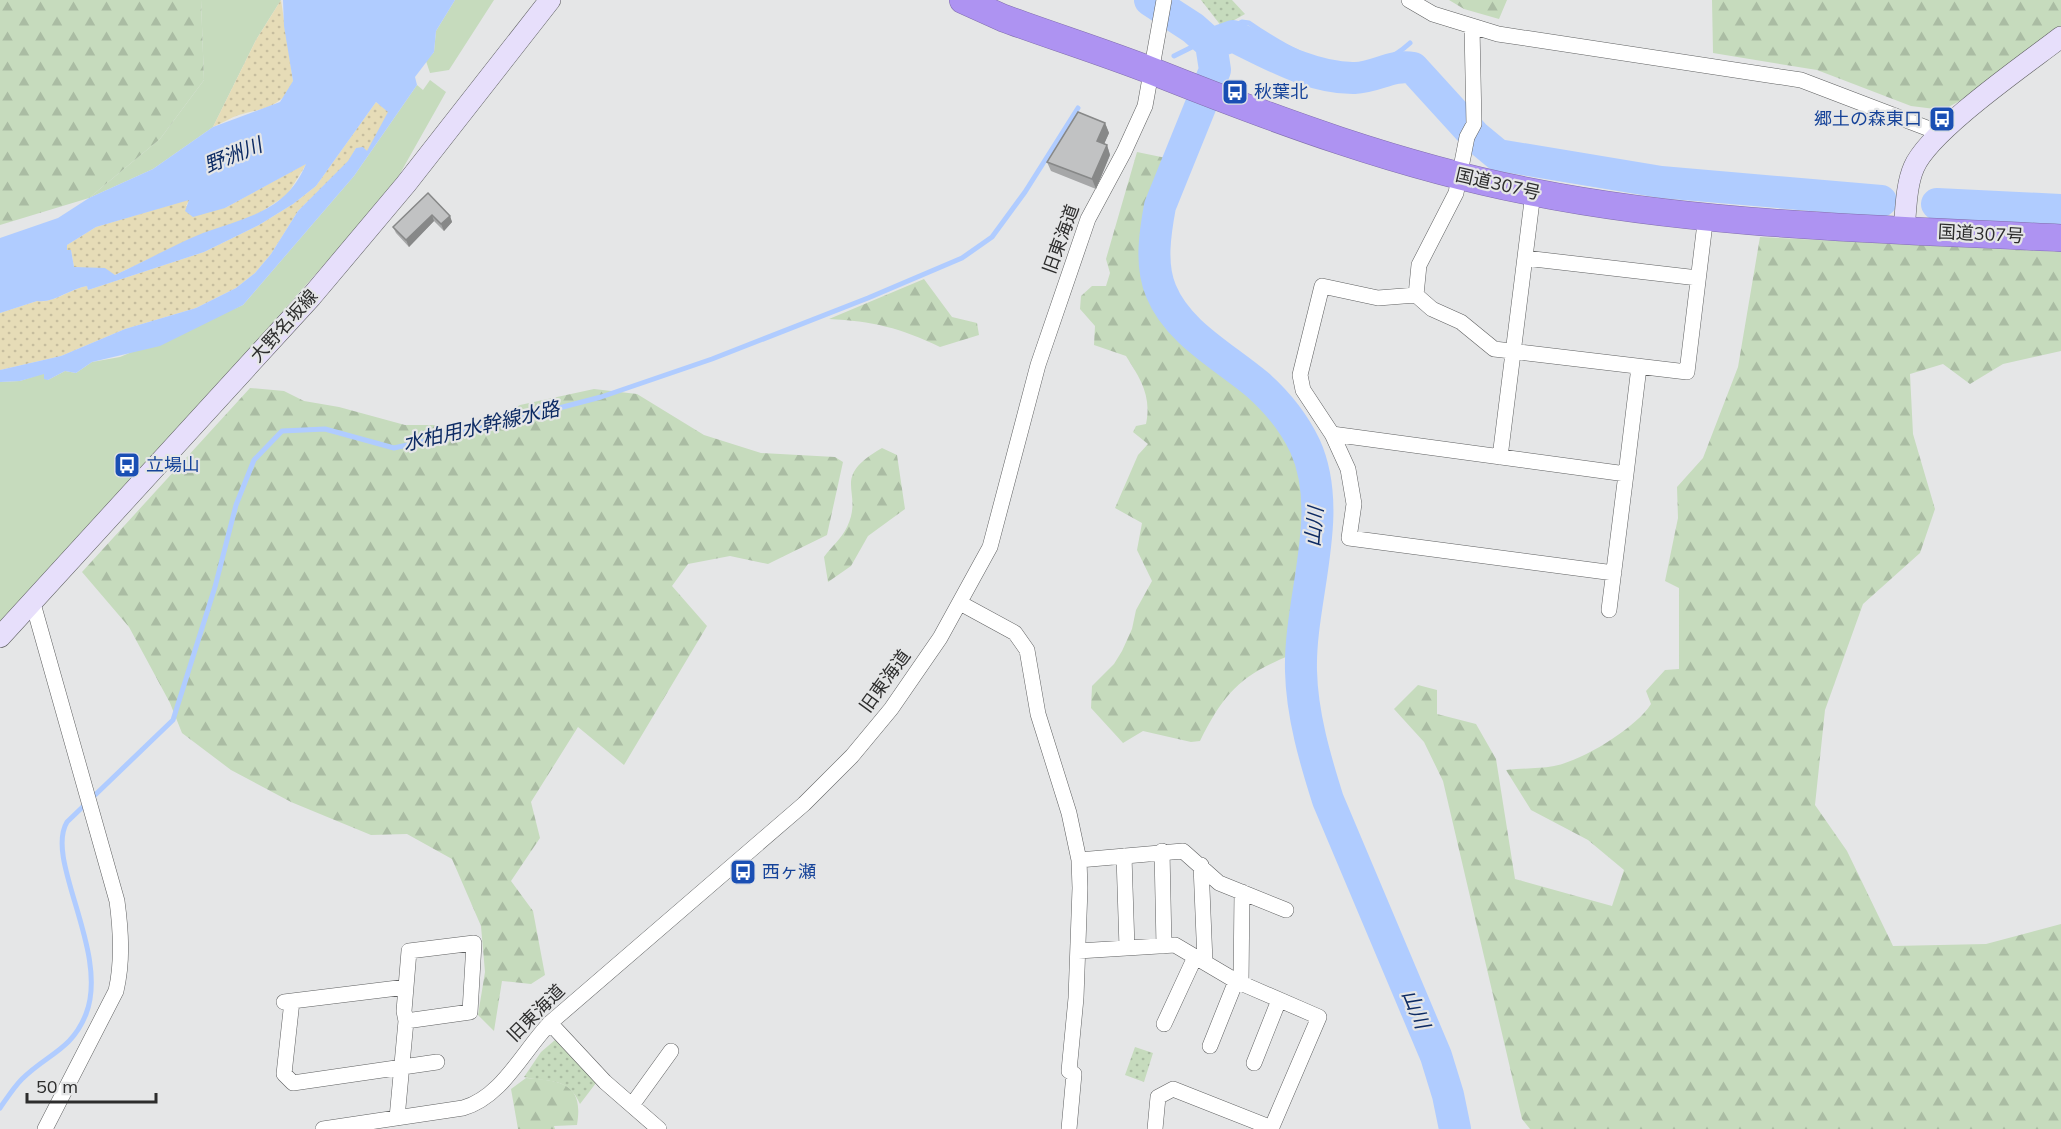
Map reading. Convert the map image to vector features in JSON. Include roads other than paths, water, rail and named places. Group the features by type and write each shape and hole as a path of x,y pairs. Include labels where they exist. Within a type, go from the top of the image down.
{"highway":[{"name":"国道307号","path":"963,0 1003,18 1370,150 1461,176 1533,192 1620,207 1706,215 1904,230 2061,238"}],"main road":[{"name":"大野名坂線","path":"0,637 311,297 406,184 550,0"},
{"path":"1904,230 1907,198 1914,166 1940,133 2061,37"}],"street":[{"name":"旧東海道","path":"323,1129 373,1126 396,1118 418,1122 475,1104 493,1093 530,1044 550,1023 804,804 852,756 915,675 960,603 990,547 1038,366 1088,219 1124,152 1144,106 1153,71 1164,0"},
{"path":"1409,0 1433,14 1498,34 1802,80 1940,133"},
{"path":"1416,295 1422,256 1456,193 1461,176 1470,131 1472,27"},
{"path":"1500,457 1533,192"},
{"path":"1614,573 1349,538 1354,504 1348,470 1332,434 1303,390 1300,375 1322,286 1378,298 1416,295 1432,309 1461,321 1494,349 1686,372 1706,215"},
{"path":"1525,258 1698,278"},
{"path":"1609,610 1640,367"},
{"path":"1332,434 1626,474"},
{"path":"32,600 117,901 121,931 120,975 112,1002 69,1079 45,1129"},
{"path":"960,603 1016,633 1027,650 1038,714 1066,802 1079,860 1078,951 1069,1071 1074,1074 1069,1129"},
{"path":"1079,860 1183,850 1219,883 1286,910"},
{"path":"1162,851 1164,946"},
{"path":"1124,856 1127,948"},
{"path":"1164,1024 1200,959 1201,865"},
{"path":"1210,1046 1238,982 1242,892"},
{"path":"396,1118 406,1021 404,1011 410,951 474,943 470,1012 406,1021"},
{"path":"1078,951 1175,945 1238,982 1319,1017 1272,1129 1173,1089 1158,1097 1155,1129"},
{"path":"406,987 287,1002 284,1074 292,1083 437,1062"},
{"path":"1254,1063 1279,1000"},
{"path":"550,1023 605,1082 659,1129"},
{"path":"632,1105 671,1051"}],"water":[{"name":"野洲川","path":"283,0 455,0 436,31 434,52 415,77 417,85 354,176 243,305 160,346 92,362 76,373 65,371 48,380 44,379 44,374 20,381 0,382 0,370 61,356 125,329 196,308 236,288 255,273 271,254 298,211 348,161 356,148 363,147 367,151 388,112 376,102 316,186 293,204 259,225 204,252 88,290 87,286 81,287 49,300 37,301 0,313 0,238 58,218 89,198 153,169 213,127 280,102 293,81 284,26","holes":["306,164 288,193 263,210 203,233 115,275 105,268 74,267 71,250 67,250 67,245 96,227 189,200 185,211 193,217 225,208"]}],"waterway":[{"name":"山川","path":"1150,0 1193,28 1211,44 1215,70 1160,206 1154,249 1158,281 1169,306 1190,332 1258,385 1290,421 1305,446 1314,472 1317,500 1317,528 1305,615 1301,671 1310,737 1328,800 1436,1056 1455,1129"},
{"name":"水柏用水幹線水路","path":"1174,56 1242,22 1249,23 1308,57 1328,64 1349,67 1370,65 1390,57 1410,43"},
{"path":"1211,44 1233,36 1292,64 1339,77 1355,78 1398,68 1413,68 1475,136 1498,155 1661,182 1881,201"},
{"name":"水柏用水幹線水路","path":"0,1108 22,1079 74,1036 86,1014 91,990 90,963 64,859 62,839 67,822 173,720 215,587 236,505 254,460 282,431 325,429 394,448 601,397 712,359 868,298 962,258 992,237 1025,192 1078,108"},
{"path":"1937,204 2061,210"}],"place":[{"name":"秋葉北","path":"1235,92"},
{"name":"郷土の森東口","path":"1942,119"},
{"name":"立場山","path":"127,465"},
{"name":"西ヶ瀬","path":"743,872"}]}
